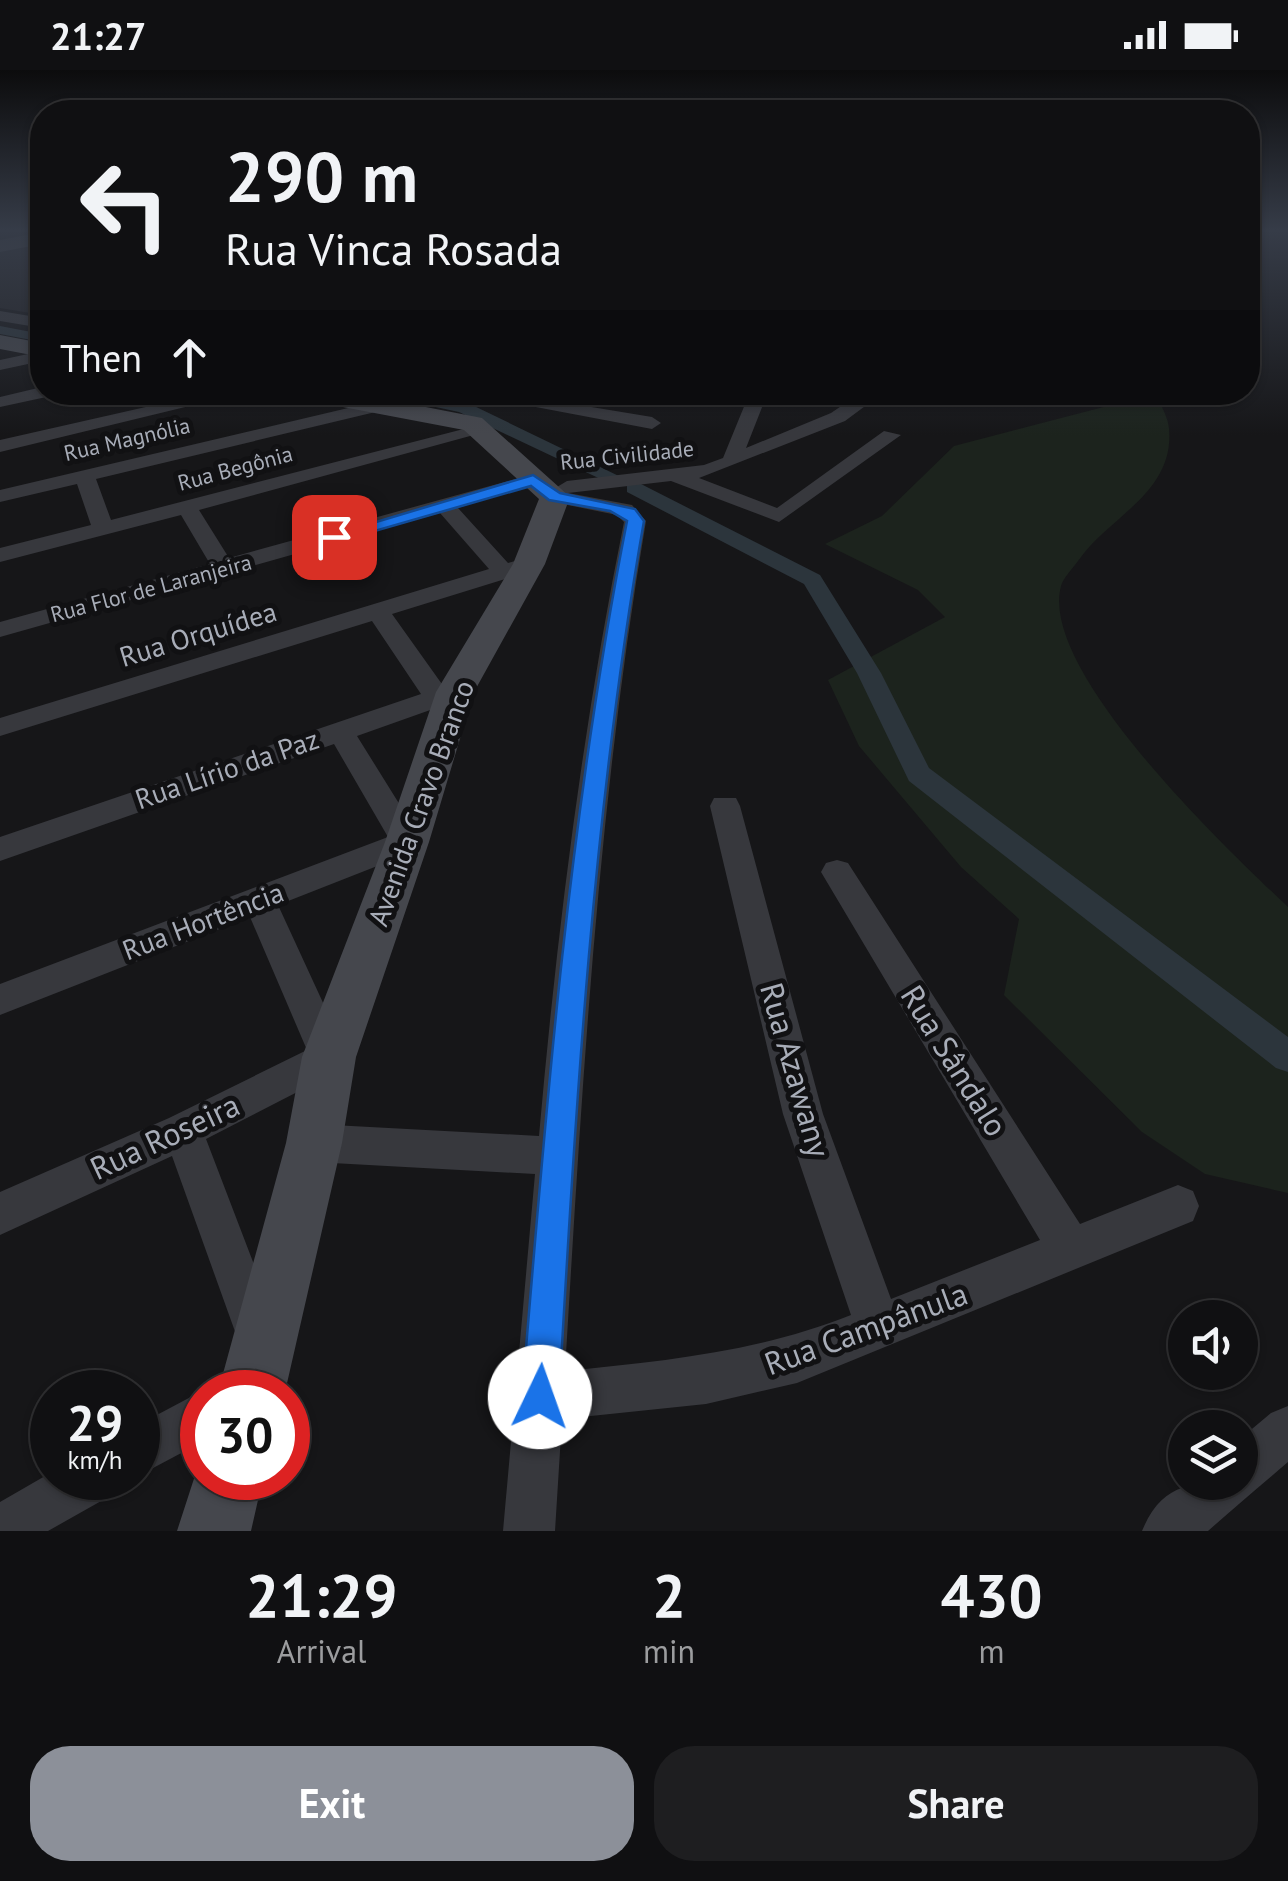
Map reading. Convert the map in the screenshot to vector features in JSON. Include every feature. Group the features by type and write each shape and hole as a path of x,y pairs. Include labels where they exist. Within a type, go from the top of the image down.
{"street":[{"path":"0,316 30,321"},
{"path":"0,342 30,350"},
{"path":"0,364 30,356"},
{"path":"0,402 30,395"},
{"path":"0,446 181,405"},
{"path":"382,405 458,419 475,411 652,423"},
{"name":"Rua Magnólia","path":"0,496 382,405"},
{"path":"731,462 754,405"},
{"name":"Rua Civilidade","path":"544,489 675,476 731,462 865,426 872,405"},
{"path":"475,411 544,489 614,506 629,512 636,521 610,667 554,1156 529,1531"},
{"name":"Rua Begônia","path":"0,555 188,506 475,411"},
{"path":"675,476 779,516 865,426"},
{"path":"84,475 104,528"},
{"name":"Rua Flor de Laranjeira","path":"0,630 445,506 544,489"},
{"name":"Avenida Cravo Branco","path":"254,1370 314,1143 329,1057 407,842 446,694 516,567 544,489"},
{"path":"188,506 224,568"},
{"path":"445,506 516,567"},
{"name":"Rua Orquídea","path":"0,727 516,567"},
{"path":"376,610 446,694"},
{"name":"Rua Lírio da Paz","path":"0,849 446,694"},
{"path":"339,729 407,842"},
{"name":"Rua Azawany","path":"724,806 804,1114 879,1330"},
{"name":"Rua Hortência","path":"0,1000 407,842"},
{"name":"Rua Sândalo","path":"838,872 1070,1250"},
{"path":"259,899 329,1057"},
{"name":"Rua Roseira","path":"0,1214 183,1131 329,1057"},
{"path":"183,1131 249,1370"},
{"path":"314,1143 554,1156"},
{"name":"Rua Campânula","path":"540,1397 706,1380 797,1360 1178,1206"},
{"path":"1258,1455 1288,1430"},
{"path":"0,1530 53,1500"},
{"path":"214,1531 222,1500"},
{"path":"1168,1531 1205,1500"}],"shaded area":[{"path":"0,299 30,299 30,313 0,308"},
{"path":"1111,405 1161,405 1168,424 1168,451 1162,470 1137,502 1091,545 1064,580 1062,622 1078,664 1144,757 1224,845 1288,907 1288,1193 1205,1174 1142,1132 1004,995 1019,919 961,867 859,746 828,680 945,617 918,590 825,544 882,516 954,446"}],"waterway":[{"path":"0,330 30,336"},
{"path":"447,405 464,408 616,479"},
{"path":"634,488 812,580 869,673 918,774 1288,1057"}],"route":[{"path":"334,537 533,480 555,496 614,506 632,514 636,521 616,628 568,1013 554,1156 540,1397"}]}
